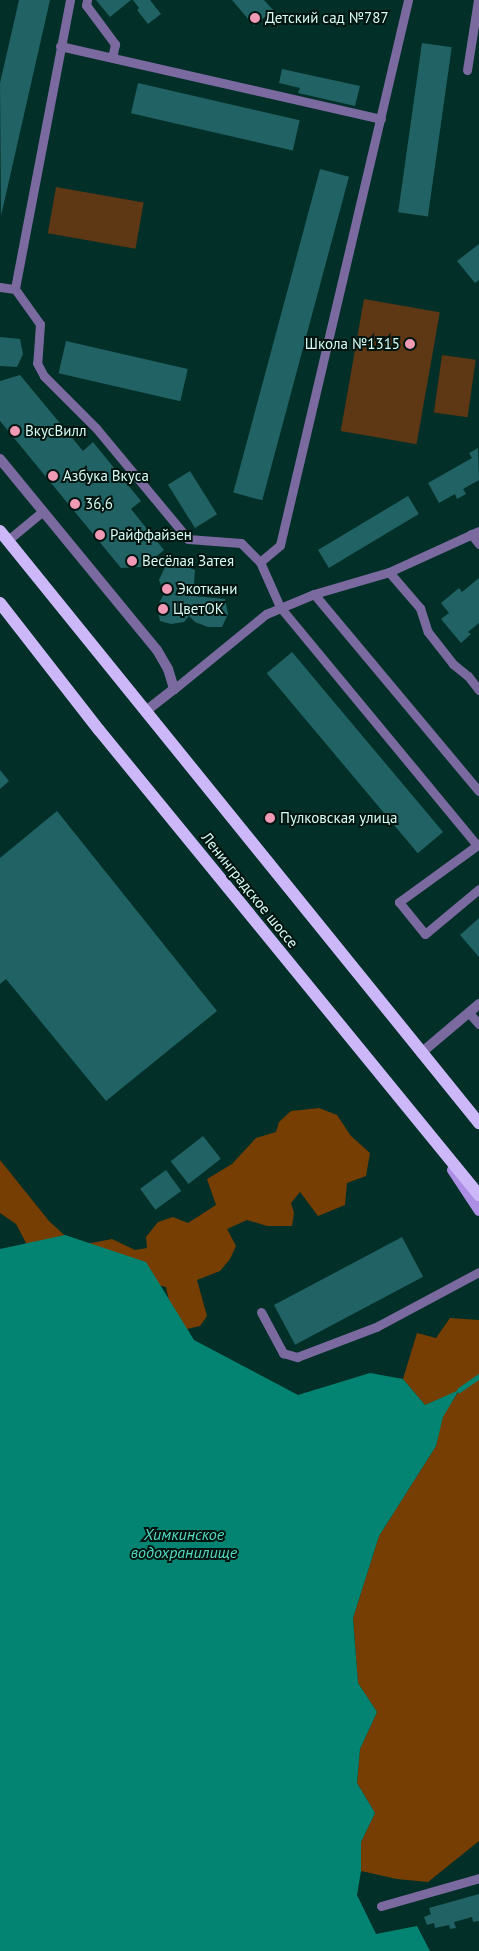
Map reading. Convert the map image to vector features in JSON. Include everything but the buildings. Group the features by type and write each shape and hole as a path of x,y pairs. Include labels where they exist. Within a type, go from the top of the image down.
{"main road":[{"name":"Ленинградское шоссе","path":"4,536 477,1120"},
{"name":"Ленинградское шоссе","path":"0,603 100,730 437,1146 479,1195"},
{"path":"437,1146 479,1211"}],"street":[{"path":"0,459 157,650 168,669 174,689 146,711"},
{"path":"421,1053 479,1004"}],"lane":[{"path":"70,0 15,289 40,324 37,363 44,376 96,428 188,539 241,544 260,562 280,607 478,845 399,902 425,934 479,889"},
{"path":"87,0 86,5 115,44 112,58"},
{"path":"260,562 280,545 408,0"},
{"path":"467,70 478,0"},
{"path":"60,46 381,119"},
{"path":"0,287 15,289"},
{"path":"4,536 43,512"},
{"path":"174,689 266,614 280,607 314,594 389,572 475,532 479,544"},
{"path":"389,572 420,608 428,632 452,664 468,676 479,690"},
{"path":"314,594 479,791"},
{"path":"469,1013 479,1024"},
{"path":"262,1312 283,1353 297,1357 376,1327 479,1272"},
{"path":"381,1906 479,1878"}],"shaded area":[{"path":"56,187 144,202 135,249 48,233"},
{"path":"364,299 440,312 417,444 341,431"},
{"path":"442,355 476,360 468,417 434,412"},
{"path":"319,1108 337,1115 351,1136 370,1153 366,1176 347,1183 345,1205 318,1216 300,1192 291,1203 294,1213 292,1226 267,1226 247,1220 227,1229 236,1246 230,1259 220,1271 197,1280 207,1316 200,1326 187,1329 172,1314 166,1287 33,1256 16,1224 0,1213 0,1160 49,1221 76,1246 112,1239 135,1250 147,1248 146,1237 158,1222 173,1217 188,1223 216,1205 207,1179 232,1164 256,1138 276,1132 279,1122 291,1111"},
{"path":"450,1318 479,1320 479,1841 428,1882 397,1879 361,1871 361,1842 375,1813 357,1783 360,1749 377,1712 358,1683 353,1618 379,1536 436,1446 442,1417 459,1391 425,1405 403,1379 417,1333 436,1338"}],"water":[{"name":"Химкинское водохранилище","path":"65,1235 146,1262 194,1340 298,1395 370,1373 403,1379 425,1405 459,1390 443,1417 436,1446 379,1536 353,1618 358,1683 377,1712 360,1749 357,1783 375,1813 361,1842 361,1871 357,1895 376,1934 417,1926 430,1951 0,1951 0,1249"}],"waterway":[{"path":"459,1390 479,1376"}],"place":[{"name":"Детский сад №787","path":"255,18"},
{"name":"Школа №1315","path":"410,344"},
{"name":"ВкусВилл","path":"15,431"},
{"name":"Азбука Вкуса","path":"53,476"},
{"name":"36,6","path":"75,504"},
{"name":"Райффайзен","path":"100,535"},
{"name":"Весёлая Затея","path":"132,561"},
{"name":"Экоткани","path":"167,589"},
{"name":"ЦветОК","path":"163,609"},
{"name":"Пулковская улица","path":"270,818"}]}
